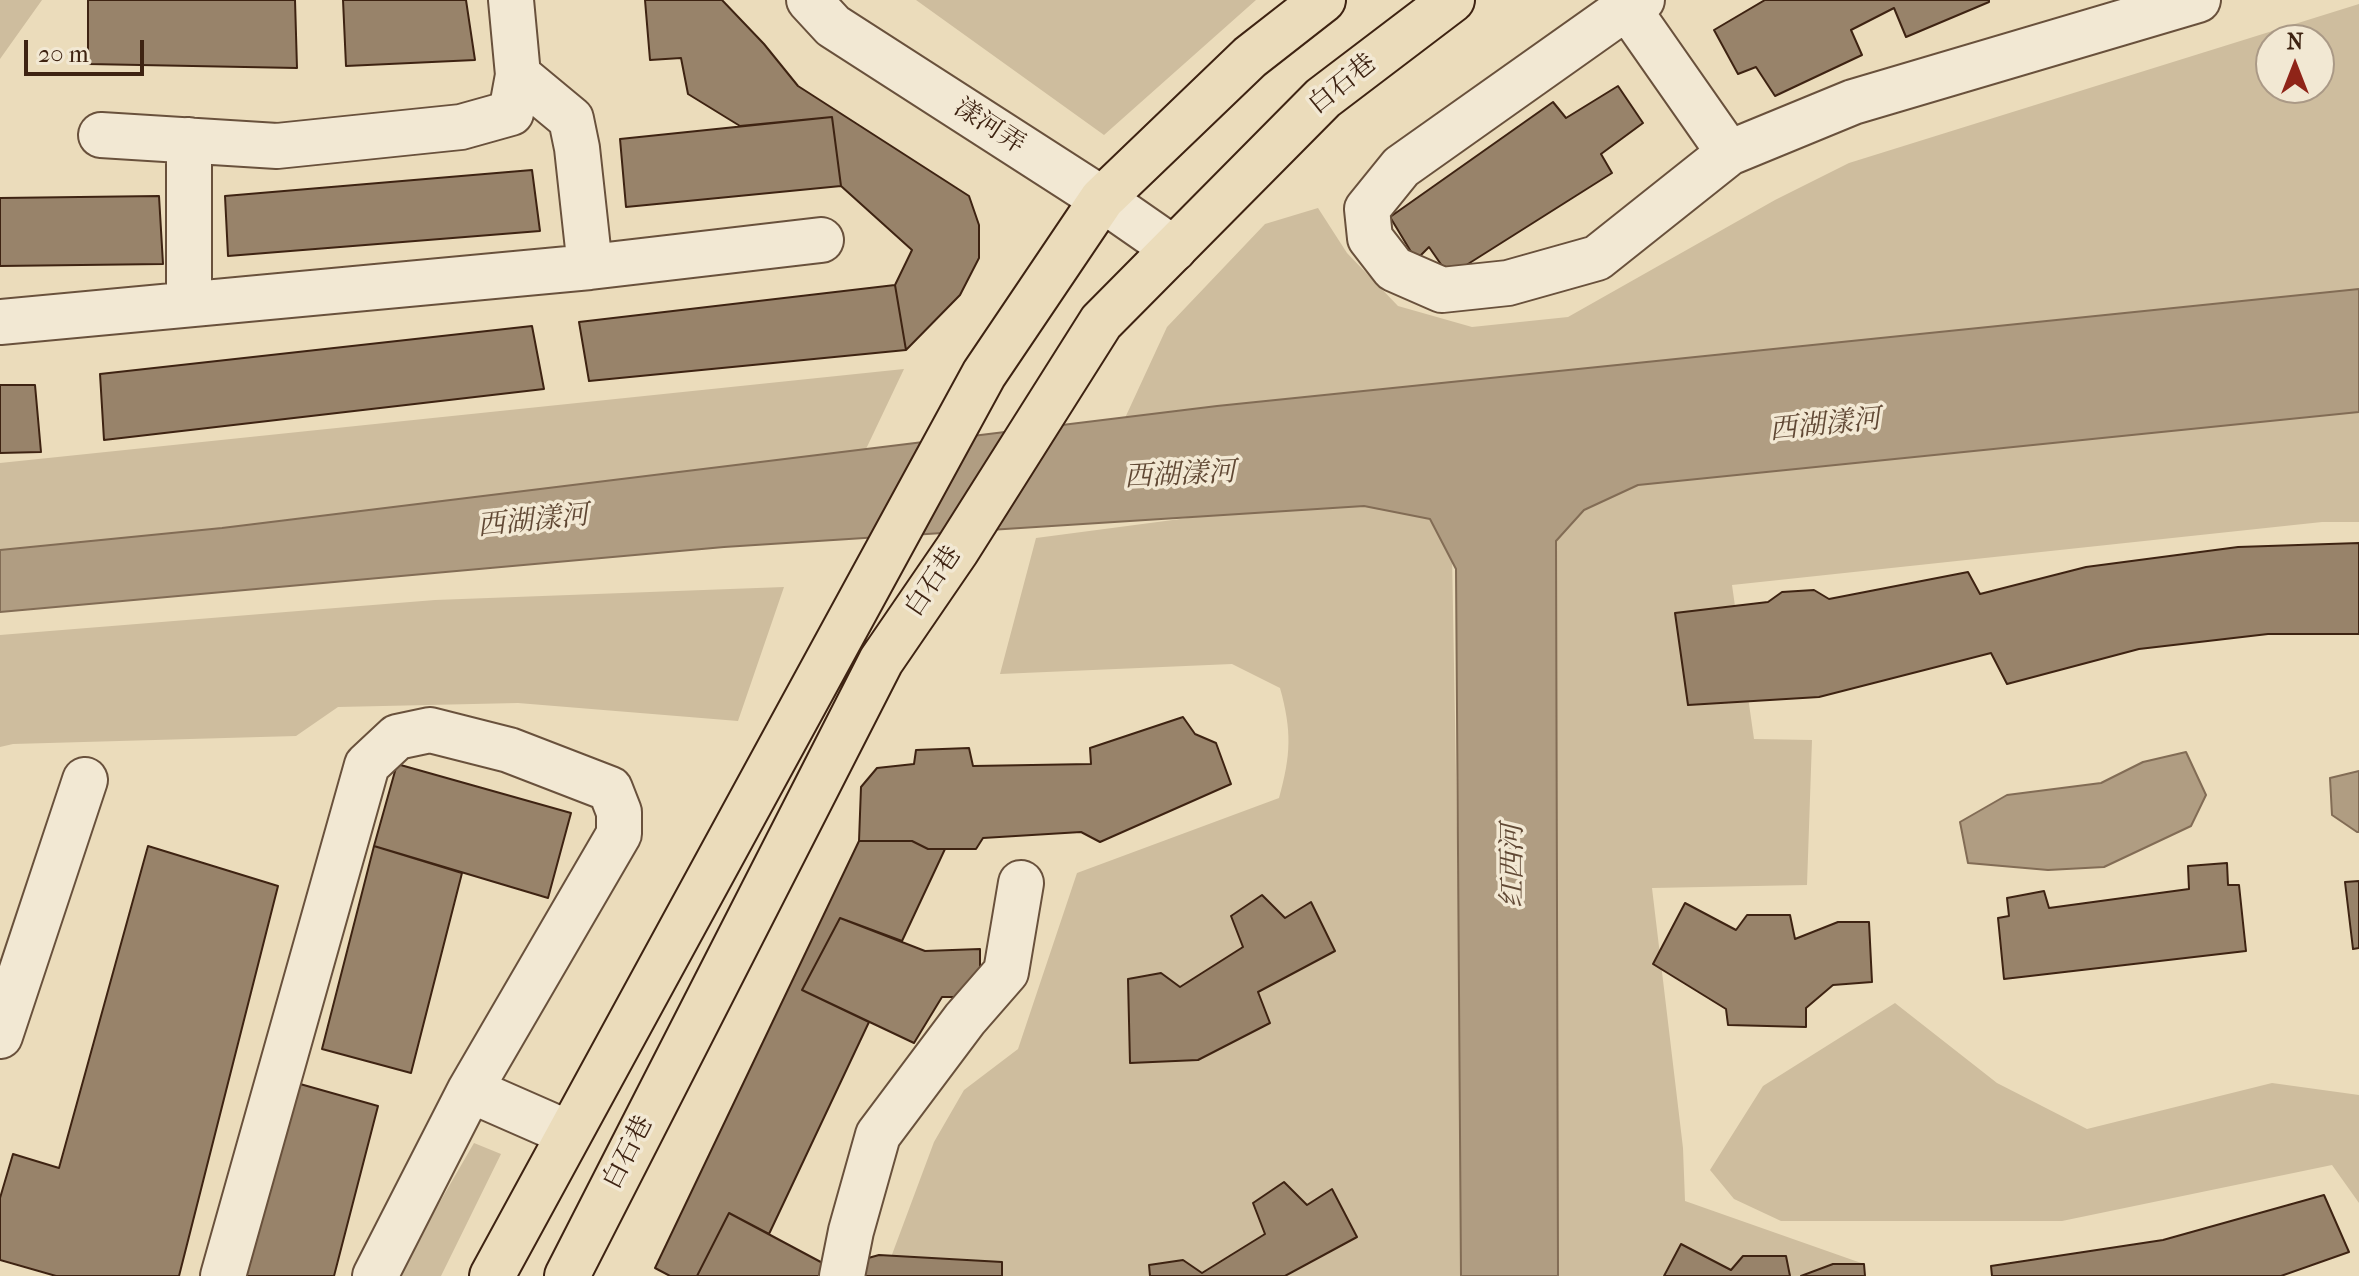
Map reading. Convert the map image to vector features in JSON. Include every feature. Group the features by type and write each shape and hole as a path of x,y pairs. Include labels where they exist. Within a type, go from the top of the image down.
{"main road":[{"name":"白石巷","path":"492,1276 984,374 1102,199 1250,57 1323,0"},
{"name":"白石巷","path":"567,1276 881,661 957,550 1101,322 1323,98 1452,0"}],"street":[{"path":"101,135 277,146 461,127 511,113 518,75 511,0"},
{"name":"漾河弄","path":"809,0 833,26 1102,199 1174,249"},
{"path":"1729,153 1630,2 1401,167 1367,209 1370,238 1394,269 1442,290 1508,283 1597,258 1729,153 1853,102 2198,0"},
{"path":"518,75 571,119 590,267"},
{"path":"189,140 189,304"},
{"path":"0,322 590,267 821,240"},
{"path":"223,1276 367,765 397,737 430,730 509,750 610,789 619,812 619,834 470,1090 375,1276"},
{"path":"0,1036 85,780"},
{"path":"842,1276 851,1231 878,1135 965,1019 1006,972 1021,883"},
{"path":"470,1090 568,1133"}],"shaded area":[{"path":"0,0 42,0 0,59"},
{"path":"916,0 1256,0 1104,135"},
{"path":"2359,4 2359,289 1125,418 1167,327 1265,224 1318,208 1347,253 1398,306 1472,327 1568,317 1775,200 1849,163 2255,36 2255,104 2335,104 2335,24 2295,24"},
{"path":"904,369 866,449 222,528 0,550 0,463"},
{"path":"2359,412 2359,522 2322,522 1732,585 1754,739 1812,740 1807,885 1652,888 1683,1148 1685,1201 1864,1264 1864,1276 1558,1276 1556,541 1584,510 1638,485"},
{"path":"1416,488 1452,554 1465,1276 884,1276 934,1142 964,1090 1018,1049 1077,873 1279,798 1286,769 1288,730 1280,688 1232,664 1000,674 1036,538"},
{"path":"784,587 738,721 518,703 338,707 296,736 13,744 0,747 0,635 435,600"},
{"path":"1895,1003 1997,1083 2087,1129 2272,1083 2359,1095 2359,1203 2332,1165 2062,1221 1781,1221 1734,1199 1710,1170 1763,1086"},
{"path":"474,1143 501,1154 441,1276 397,1276"}],"water":[{"path":"2359,289 2359,412 1638,485 1584,510 1556,541 1558,1276 1461,1276 1456,569 1430,519 1364,506 724,547 0,612 0,550 222,528 1217,406"},
{"path":"2186,752 2206,795 2191,826 2104,867 2048,870 1968,863 1960,822 2007,795 2101,783 2143,762"},
{"path":"2359,771 2357,832 2332,815 2330,778"}],"building":[{"path":"88,0 295,0 297,68 88,64"},
{"path":"343,0 466,0 475,60 346,66"},
{"path":"645,0 722,0 798,86 969,196 979,225 979,258 960,295 906,350 895,285 912,250 841,186 832,117 740,126 688,94 681,58 650,60"},
{"path":"1765,0 1989,2 1906,37 1894,8 1851,30 1862,55 1775,96 1756,67 1738,74 1714,30"},
{"path":"1618,86 1643,123 1601,154 1612,173 1449,276 1429,247 1416,260 1390,217 1553,102 1566,118"},
{"path":"832,117 841,186 626,207 620,139"},
{"path":"532,170 540,231 228,256 225,196"},
{"path":"159,196 163,264 0,266 0,198"},
{"path":"895,285 906,350 589,381 579,322"},
{"path":"532,326 544,389 104,440 100,374"},
{"path":"0,385 35,385 41,452 0,453"},
{"path":"2359,543 2359,634 2268,634 2139,649 2007,684 1991,653 1819,697 1688,705 1675,613 1768,602 1782,592 1814,590 1829,599 1968,572 1980,594 2086,567 2238,547"},
{"path":"1183,717 1195,734 1216,743 1231,784 1100,842 1081,832 983,838 976,849 928,849 912,841 859,841 861,787 877,768 914,764 916,750 969,748 973,766 1091,764 1090,748"},
{"path":"397,764 571,813 548,898 374,846"},
{"path":"859,841 912,841 928,849 945,849 902,941 840,918 802,990 869,1022 769,1234 729,1213 697,1276 670,1276 655,1268"},
{"path":"148,846 278,886 179,1276 56,1276 0,1260 0,1198 13,1154 59,1168"},
{"path":"374,846 462,873 411,1073 322,1049"},
{"path":"2227,863 2228,885 2239,885 2246,951 2004,979 1998,918 2009,916 2007,898 2044,891 2049,908 2189,889 2188,866"},
{"path":"2359,881 2359,948 2353,949 2345,882"},
{"path":"1262,895 1285,918 1311,902 1335,951 1258,992 1270,1023 1198,1060 1130,1063 1128,979 1161,973 1180,987 1243,947 1231,916"},
{"path":"1685,903 1736,930 1747,915 1790,915 1795,939 1838,922 1869,922 1872,982 1833,985 1806,1008 1806,1027 1728,1025 1726,1009 1653,964"},
{"path":"840,918 925,951 980,949 980,997 942,997 914,1043 802,990"},
{"path":"293,1082 378,1106 334,1276 243,1276"},
{"path":"1284,1182 1307,1205 1332,1189 1357,1237 1285,1276 1150,1276 1149,1265 1183,1260 1202,1273 1265,1234 1253,1203"},
{"path":"2324,1195 2349,1252 2281,1276 1992,1276 1991,1266 2163,1240"},
{"path":"729,1213 832,1268 879,1255 1002,1262 1002,1276 697,1276"},
{"path":"1681,1244 1731,1270 1743,1256 1786,1256 1790,1276 1664,1276"},
{"path":"1833,1264 1864,1264 1865,1276 1801,1276"}],"water label":[{"name":"西湖漾河","path":"1825,426"},
{"name":"西湖漾河","path":"1180,476"},
{"name":"西湖漾河","path":"533,522"},
{"name":"红西河","path":"1514,866"}]}
